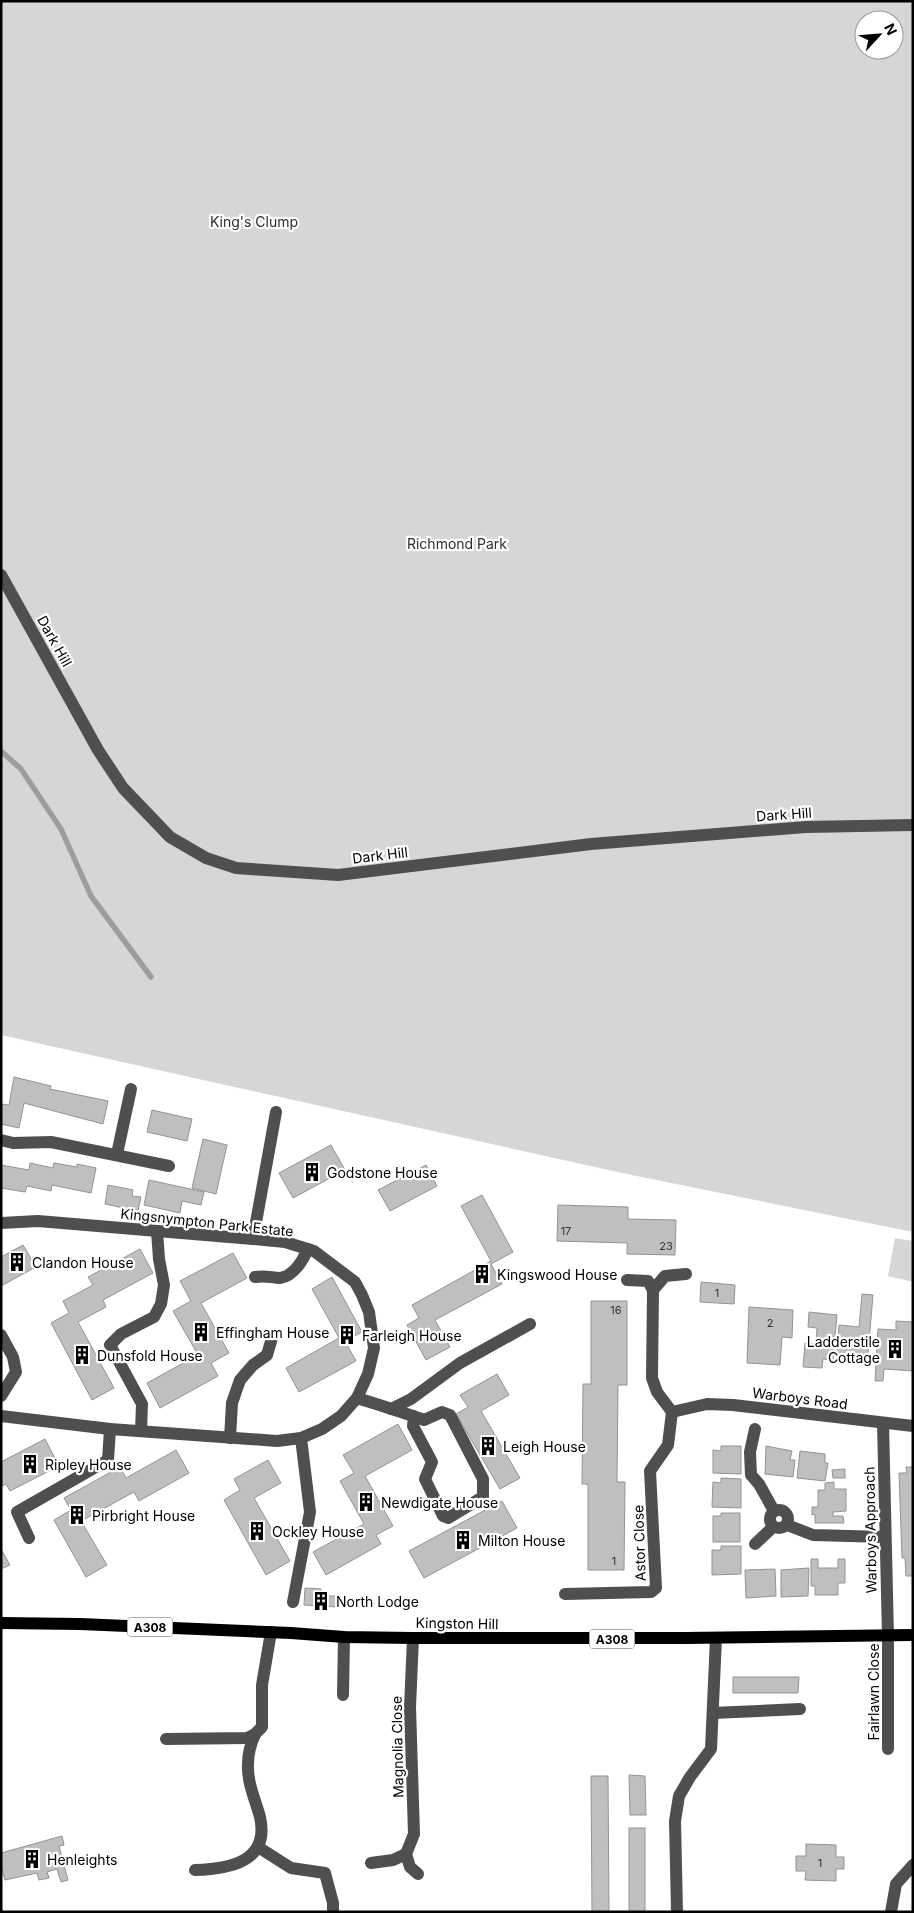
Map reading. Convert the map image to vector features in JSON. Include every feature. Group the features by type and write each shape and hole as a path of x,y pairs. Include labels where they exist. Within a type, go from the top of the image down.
{"main road":[{"name":"Kingston Hill","path":"1,1623 271,1632 344,1637 413,1638 716,1638 913,1635"}],"street":[{"name":"Dark Hill","path":"1,575 98,750 124,788 170,837 206,858 236,868 338,875 591,844 806,827 913,825"},
{"path":"117,1154 131,1089"},
{"path":"253,1239 276,1112"},
{"path":"1,1140 13,1143 50,1142 169,1166"},
{"name":"Kingsnympton Park Estate","path":"1,1223 38,1221 253,1239 285,1242 314,1251 355,1282 369,1312 374,1348 368,1374 357,1398 341,1416 322,1430 301,1438 277,1441 230,1438 110,1429 1,1416"},
{"path":"141,1431 142,1404 110,1345 121,1334 154,1317 161,1304 164,1286 159,1259 157,1231"},
{"path":"255,1277 266,1275 281,1278 293,1272 302,1262 308,1249"},
{"path":"653,1290 665,1276 686,1274"},
{"path":"627,1280 648,1281 653,1290 652,1378 657,1392 678,1411"},
{"path":"391,1409 411,1399 460,1363 530,1324"},
{"path":"1,1335 13,1357 16,1372 1,1396"},
{"path":"230,1438 232,1403 240,1380 253,1365 267,1355 272,1338"},
{"path":"357,1398 414,1416 424,1420 442,1412 450,1415 483,1479 483,1497 448,1518 443,1516 425,1479 432,1462 413,1426 414,1416"},
{"name":"Warboys Road","path":"678,1411 707,1404 733,1405 913,1426"},
{"name":"Astor Close","path":"565,1594 651,1592 656,1588 650,1471 668,1445 678,1411"},
{"name":"Warboys Approach","path":"883,1423 888,1636"},
{"path":"29,1538 17,1512 108,1460 110,1429"},
{"path":"755,1429 750,1452 751,1475 759,1484 774,1511"},
{"path":"293,1602 310,1512 301,1438"},
{"path":"779,1510 787,1514 787,1525 780,1529 773,1527 770,1521 771,1514 779,1510"},
{"path":"787,1525 813,1535 885,1537"},
{"path":"755,1544 773,1527"},
{"path":"166,1739 247,1738 255,1734 262,1727 262,1685 271,1632"},
{"name":"Fairlawn Close","path":"888,1636 888,1749"},
{"path":"343,1695 344,1637"},
{"name":"Magnolia Close","path":"406,1854 414,1834 410,1707 413,1638"},
{"path":"677,1912 675,1821 679,1796 690,1777 711,1749 716,1638"},
{"path":"713,1713 800,1709"},
{"path":"195,1870 219,1869 234,1865 249,1858 258,1847 261,1832 260,1819 251,1787 248,1764 251,1743 255,1734"},
{"path":"258,1847 291,1868 325,1873 333,1903 333,1912"},
{"path":"370,1863 393,1860 406,1854 406,1860 418,1874"},
{"path":"891,1912 896,1884 913,1865"}],"green space":[{"name":"Richmond Park","path":"1,1 913,1 913,1232 622,1173 1,1035"},
{"path":"895,1238 913,1241 913,1282 888,1276"}],"building":[{"path":"14,1077 51,1086 50,1089 108,1101 103,1124 24,1103 19,1128 1,1124 1,1104 9,1105"},
{"path":"152,1110 192,1119 187,1141 147,1132"},
{"path":"203,1139 227,1145 216,1194 192,1188"},
{"name":"Godstone House","path":"331,1145 345,1170 293,1198 279,1173"},
{"path":"30,1163 53,1168 54,1163 77,1167 77,1164 96,1168 91,1193 52,1185 51,1191 27,1186 25,1192 1,1188 1,1165 29,1170"},
{"path":"426,1165 437,1186 390,1211 378,1190"},
{"path":"149,1180 204,1192 201,1205 182,1201 180,1213 144,1205"},
{"path":"108,1185 133,1190 132,1196 141,1197 138,1211 105,1204"},
{"name":"Kingswood House","path":"482,1195 513,1252 491,1264 502,1284 435,1320 450,1347 426,1360 407,1325 419,1318 412,1305 491,1261 461,1206"},
{"path":"558,1205 628,1207 628,1219 676,1220 675,1255 627,1254 627,1243 557,1241"},
{"name":"Clandon House","path":"23,1245 36,1267 1,1286 1,1257"},
{"name":"Dunsfold House","path":"140,1249 153,1273 103,1300 106,1307 78,1322 114,1388 92,1400 51,1323 69,1313 63,1301 93,1285 88,1277"},
{"name":"Effingham House","path":"233,1253 247,1278 201,1303 229,1353 211,1363 218,1376 160,1408 147,1383 198,1355 173,1311 191,1301 180,1281"},
{"name":"Farleigh House","path":"332,1277 362,1332 345,1341 356,1361 299,1392 286,1368 339,1338 312,1289"},
{"path":"701,1282 735,1285 734,1304 700,1302"},
{"path":"862,1294 873,1295 867,1365 836,1363 839,1325 859,1327"},
{"path":"591,1301 627,1301 627,1385 618,1385 617,1482 625,1482 624,1570 588,1570 588,1484 582,1484 583,1384 591,1384"},
{"path":"749,1307 793,1310 792,1338 782,1337 780,1365 747,1363"},
{"path":"809,1312 837,1315 833,1360 823,1359 822,1368 803,1367 805,1343 816,1344 817,1328 808,1327"},
{"name":"Ladderstile Cottage","path":"896,1321 913,1322 913,1371 884,1369 883,1381 875,1381 878,1329 896,1330"},
{"name":"Leigh House","path":"497,1374 509,1395 481,1411 520,1478 500,1489 456,1414 468,1407 460,1395"},
{"name":"Newdigate House","path":"398,1424 412,1450 365,1476 393,1526 376,1535 381,1544 326,1575 313,1552 364,1524 340,1481 354,1473 343,1455"},
{"name":"Ripley House","path":"45,1439 59,1466 10,1491 6,1484 1,1486 1,1462"},
{"path":"721,1446 741,1446 741,1474 713,1473 713,1450 721,1451"},
{"path":"766,1446 792,1451 790,1460 795,1460 793,1477 765,1474"},
{"name":"Pirbright House","path":"176,1450 189,1473 139,1501 134,1492 81,1521 107,1565 86,1577 54,1520 71,1510 64,1498 120,1467 126,1478"},
{"path":"800,1451 825,1454 825,1463 828,1463 825,1481 797,1478"},
{"name":"Ockley House","path":"268,1460 281,1483 254,1498 290,1561 266,1575 224,1500 240,1490 234,1479"},
{"path":"906,1467 913,1467 913,1576 906,1576 905,1558 902,1558 899,1473 907,1473"},
{"path":"845,1469 845,1478 833,1478 832,1470"},
{"path":"721,1478 741,1479 741,1508 712,1507 713,1482 721,1483"},
{"path":"834,1482 834,1489 846,1489 846,1511 833,1512 833,1516 843,1516 844,1523 815,1523 815,1514 812,1515 812,1507 818,1507 818,1490 825,1490 825,1483"},
{"name":"Milton House","path":"502,1501 517,1528 424,1578 409,1551"},
{"path":"721,1513 740,1513 740,1542 713,1542 713,1516 721,1516"},
{"path":"721,1546 741,1546 741,1574 712,1575 712,1550 721,1550"},
{"path":"1,1549 10,1565 1,1569"},
{"path":"811,1559 818,1559 818,1568 838,1568 838,1559 845,1559 845,1583 838,1583 838,1595 815,1595 815,1586 811,1586"},
{"path":"809,1568 808,1596 781,1597 781,1570"},
{"path":"775,1569 776,1596 746,1598 745,1570"},
{"name":"North Lodge","path":"305,1588 321,1589 321,1596 338,1596 337,1607 304,1605"},
{"path":"733,1677 799,1677 798,1693 733,1693"},
{"path":"629,1775 645,1776 646,1815 630,1815"},
{"path":"591,1776 608,1776 609,1912 592,1912"},
{"path":"629,1828 645,1828 645,1912 629,1912"},
{"name":"Henleights","path":"62,1836 64,1845 59,1846 68,1880 61,1882 57,1869 47,1872 49,1878 39,1880 37,1873 5,1880 1,1866 1,1853"},
{"path":"806,1844 836,1845 836,1857 844,1857 844,1869 836,1869 836,1881 805,1880 806,1871 796,1871 796,1856 806,1856"}],"waterway":[{"path":"1,751 21,769 61,829 91,896 151,977"}],"place":[{"name":"Godstone House","path":"312,1172"},
{"name":"Clandon House","path":"17,1262"},
{"name":"Kingswood House","path":"482,1274"},
{"name":"Effingham House","path":"201,1332"},
{"name":"Farleigh House","path":"347,1335"},
{"name":"Ladderstile Cottage","path":"895,1349"},
{"name":"Dunsfold House","path":"82,1355"},
{"name":"Leigh House","path":"488,1446"},
{"name":"Ripley House","path":"30,1464"},
{"name":"Newdigate House","path":"366,1502"},
{"name":"Pirbright House","path":"77,1515"},
{"name":"Ockley House","path":"257,1531"},
{"name":"Milton House","path":"463,1540"},
{"name":"North Lodge","path":"321,1601"},
{"name":"Henleights","path":"32,1859"}],"park label":[{"name":"King's Clump","path":"254,221"}]}
